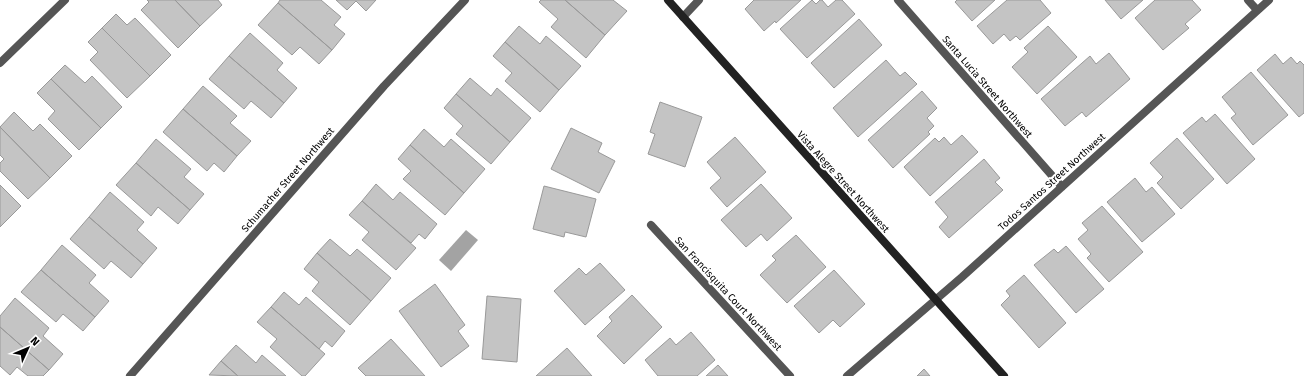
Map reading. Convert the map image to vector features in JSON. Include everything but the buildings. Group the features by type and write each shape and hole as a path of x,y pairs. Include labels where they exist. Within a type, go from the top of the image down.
{"street":[{"path":"0,63 66,0"},
{"name":"Schumacher Street Northwest","path":"130,376 384,86 464,0"},
{"name":"Vista Alegre Street Northwest","path":"668,0 1004,376"},
{"path":"683,17 699,0"},
{"name":"Santa Lucia Street Northwest","path":"898,0 1062,187"},
{"path":"1248,0 1257,10"},
{"name":"Todos Santos Street Northwest","path":"847,376 1062,187 1269,0"},
{"name":"San Francisquita Court Northwest","path":"652,225 790,376"}],"shaded area":[{"path":"466,230 478,240 451,271 439,260"}]}
